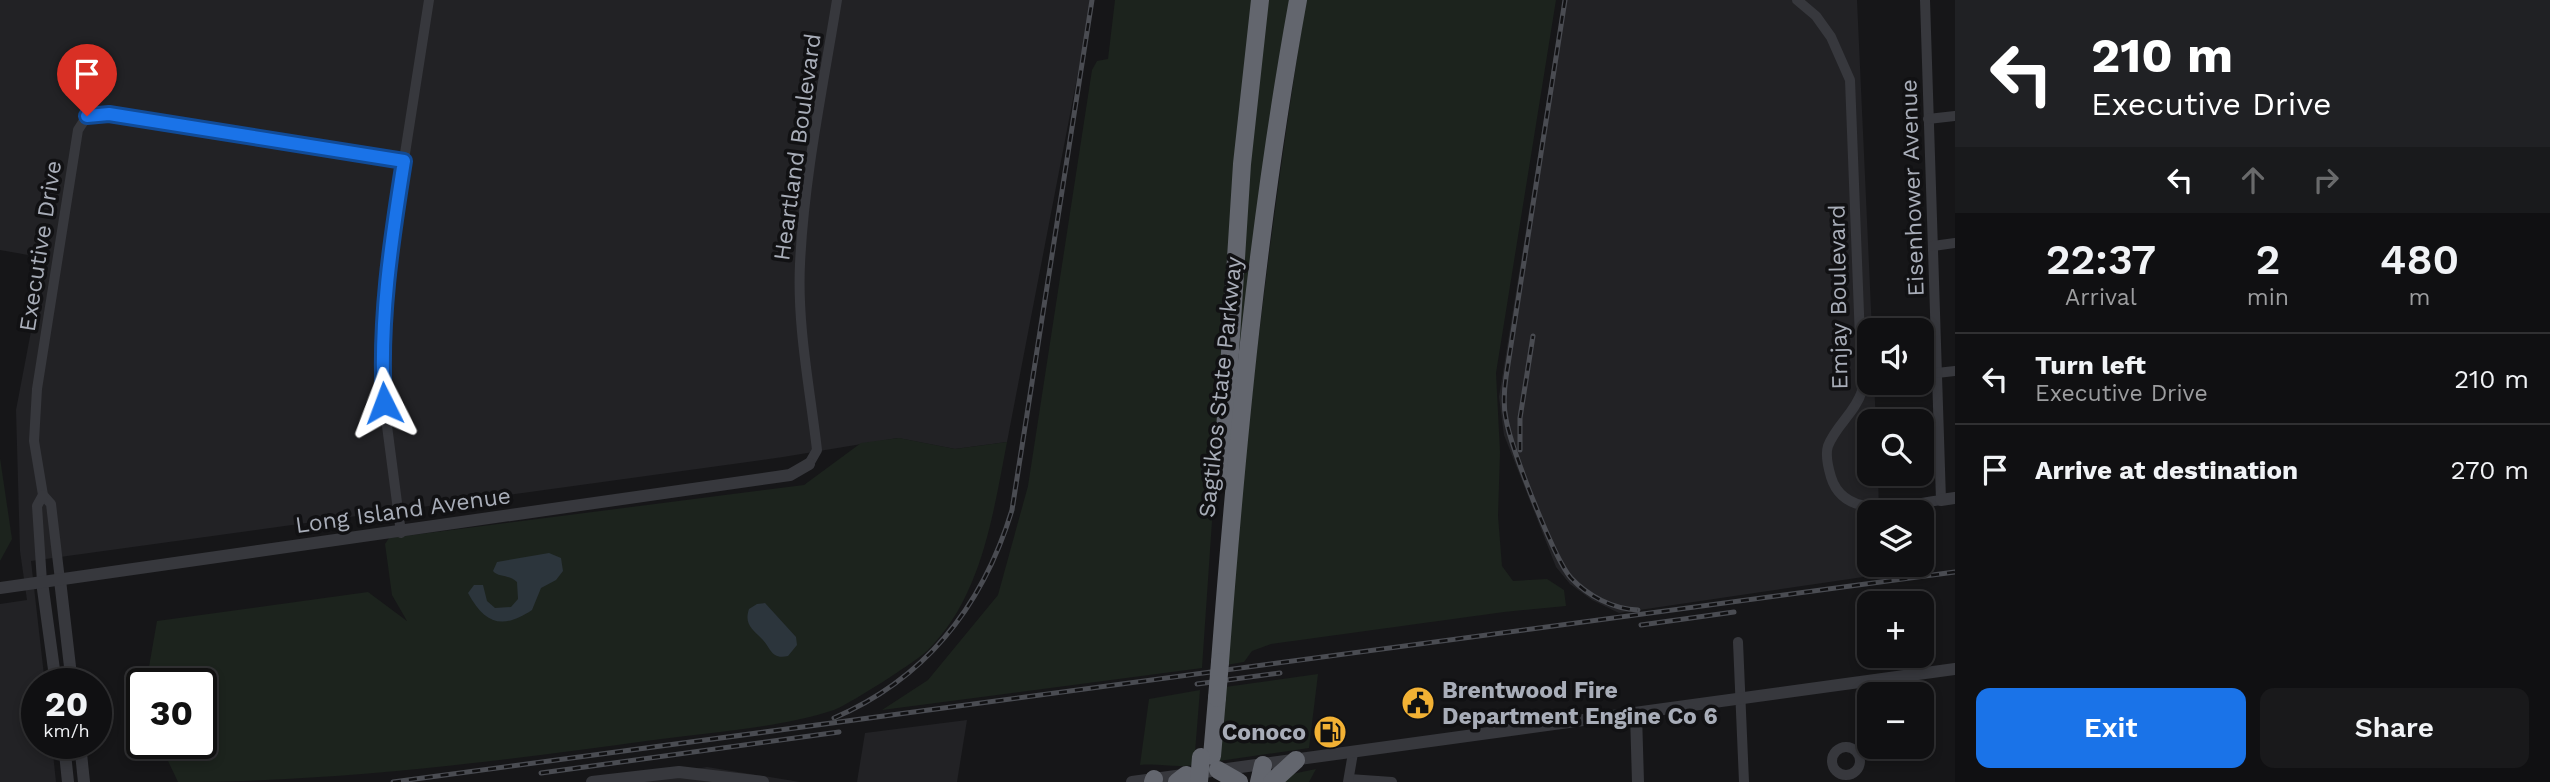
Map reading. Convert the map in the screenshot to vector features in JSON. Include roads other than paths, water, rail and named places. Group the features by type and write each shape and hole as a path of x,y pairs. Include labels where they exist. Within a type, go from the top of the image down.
{"highway":[{"name":"Sagtikos State Parkway","path":"1214,663 1241,189 1260,0"},
{"name":"Sagtikos State Parkway","path":"1187,780 1210,766 1214,663 1245,365 1268,177 1298,0"},
{"path":"1272,782 1296,760"},
{"path":"1210,766 1239,782"}],"street":[{"path":"401,533 384,403 381,335 388,262 429,0"},
{"name":"Heartland Boulevard","path":"809,464 817,450 803,332 800,266 803,222 837,0"},
{"name":"Emjay Boulevard","path":"1797,0 1816,16 1842,57 1853,104 1862,391 1857,407 1835,432 1827,448 1827,466 1833,484 1846,499 1862,506 1941,500"},
{"name":"Eisenhower Avenue","path":"1925,0 1941,500"},
{"name":"Executive Drive","path":"60,580 51,504 43,495 34,441 37,389 78,130 87,116 109,114 404,161"},
{"path":"1928,119 1955,116"},
{"path":"1933,246 1955,243"},
{"path":"1937,373 1955,371"},
{"name":"Long Island Avenue","path":"0,588 401,533 790,475 809,464"},
{"name":"Executive Drive","path":"43,495 37,506 43,582"},
{"path":"1941,500 1955,498"},
{"path":"60,580 70,668"},
{"path":"43,582 54,668"},
{"path":"1738,642 1744,782"},
{"path":"1210,766 1264,773 1296,760 1955,669"},
{"path":"1636,714 1638,782"},
{"path":"1353,753 1348,780 1392,782"},
{"path":"66,759 68,782"},
{"path":"82,759 84,782"},
{"path":"592,782 658,778 688,772 756,781"},
{"path":"1146,781 1187,780"}],"railway":[{"path":"834,718 897,682 924,660 947,635 967,607 1000,545 1012,510 1092,0"},
{"path":"1565,0 1506,377 1505,414 1534,502 1554,549 1571,578 1602,600 1619,607 1638,610"},
{"path":"1520,450 1520,418 1533,336"},
{"path":"393,782 1955,572"},
{"path":"1641,625 1734,612"},
{"path":"1197,684 1280,673"},
{"path":"541,773 839,732"}],"place":[{"name":"Brentwood Fire Department Engine Co 6","path":"1418,703"},
{"name":"Conoco","path":"1330,732"}]}
